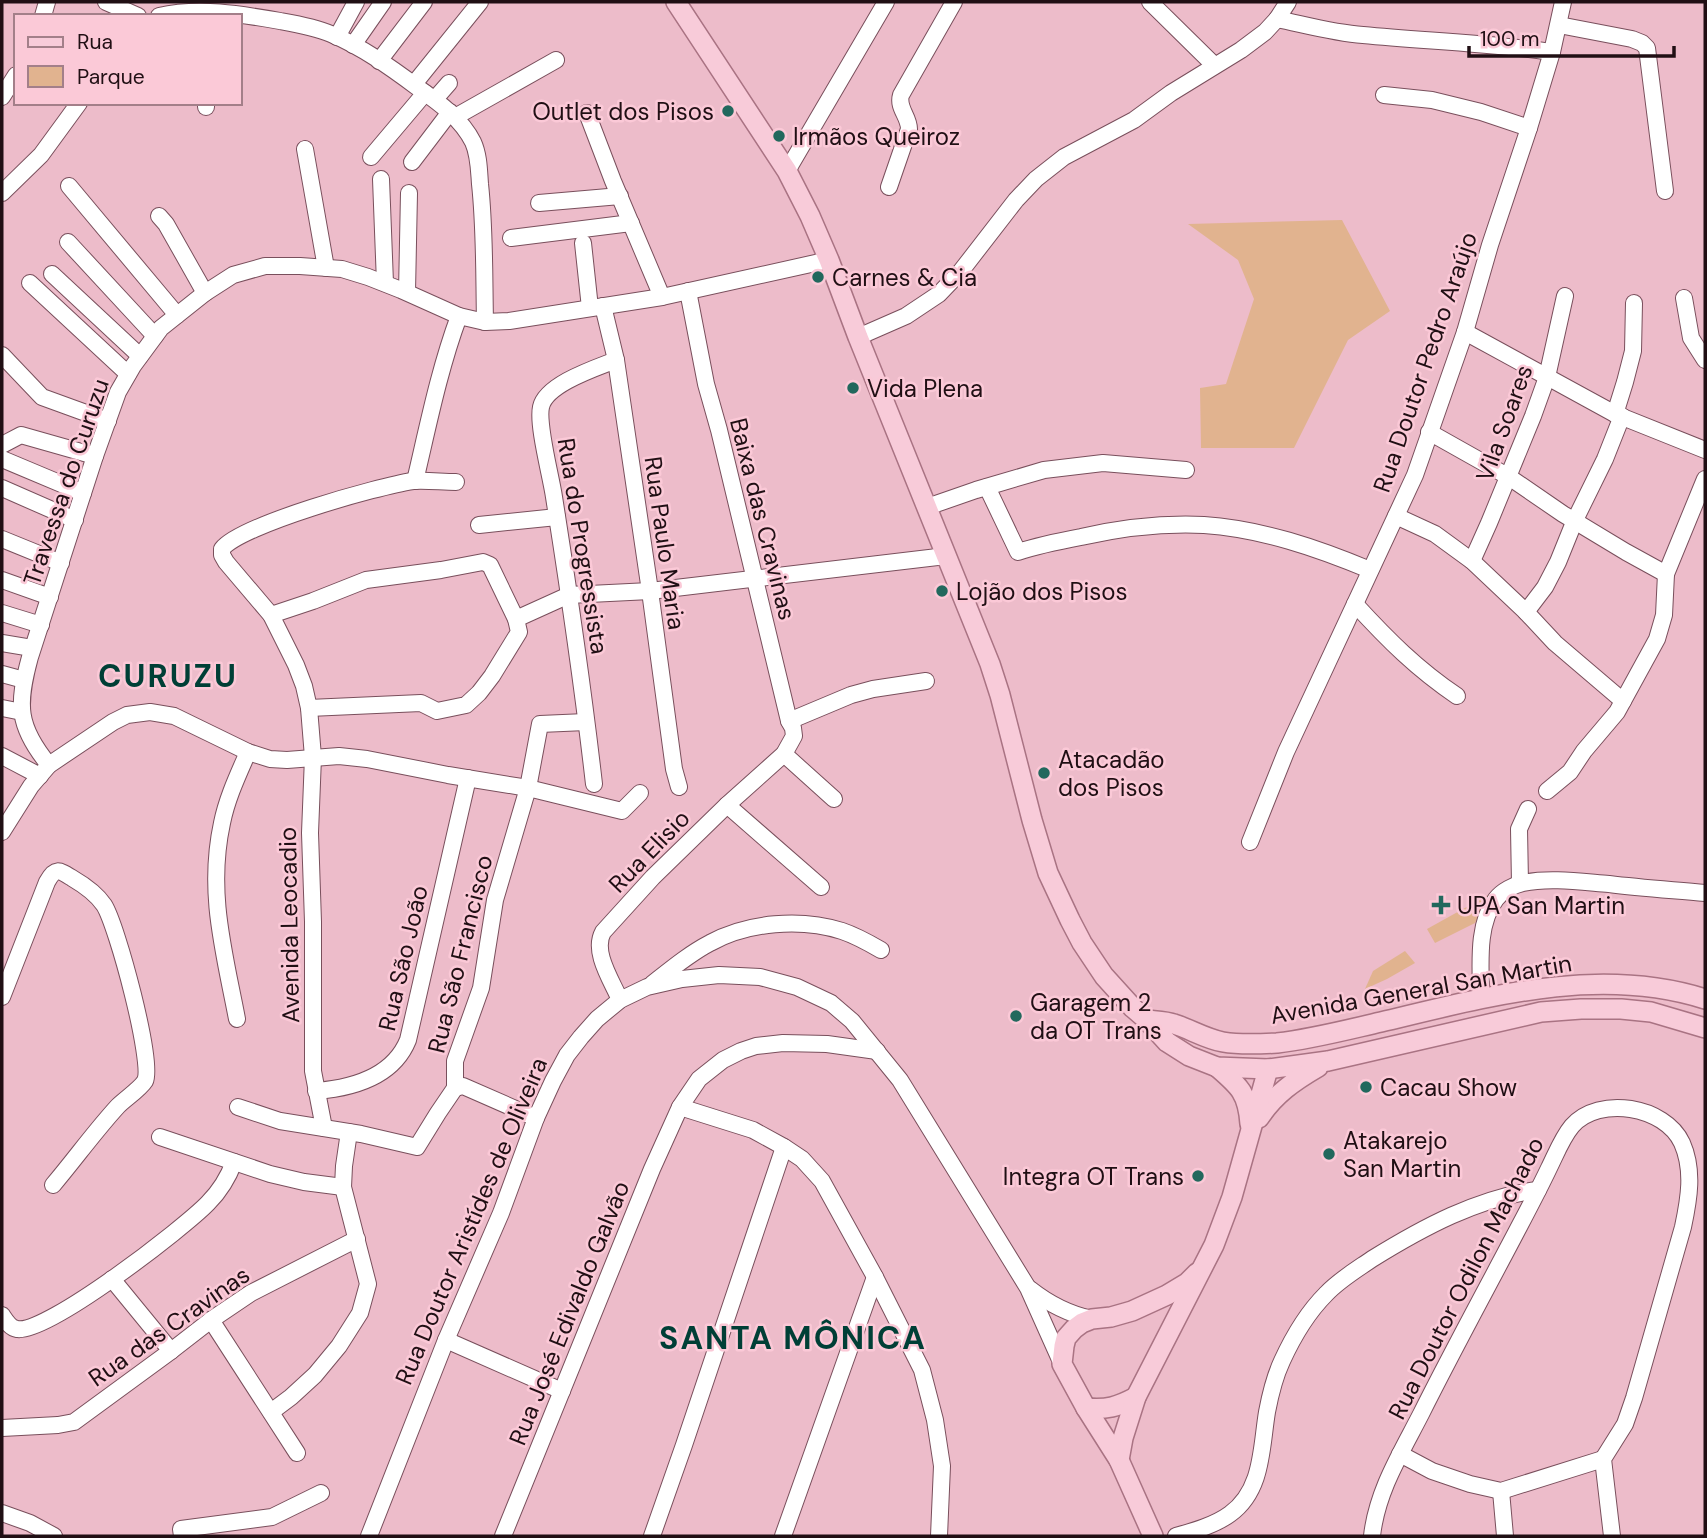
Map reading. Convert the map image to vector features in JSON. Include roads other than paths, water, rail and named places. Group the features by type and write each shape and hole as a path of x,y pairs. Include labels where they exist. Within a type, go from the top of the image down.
{"main road":[{"name":"Avenida General San Martin","path":"676,2 787,171 829,260 990,664 1050,881 1082,943 1104,976 1167,1042 1189,1056 1217,1067 1268,1069 1328,1061 1489,1023 1554,1011 1621,1009 1651,1012 1705,1028"},
{"name":"Avenida General San Martin","path":"1147,1020 1173,1023 1195,1034 1223,1042 1275,1043 1319,1037 1481,998 1541,988 1622,984 1705,999"},
{"path":"1119,1460 1122,1437 1136,1397 1225,1220 1268,1069 1319,1037"},
{"path":"1251,1131 1277,1095 1328,1061"},
{"path":"1217,1067 1243,1094 1249,1107 1251,1131"},
{"path":"1062,1364 1066,1338 1082,1323 1150,1304 1187,1283 1203,1267"},
{"name":"Rua Doutor Aristídes de Oliveira","path":"1062,1364 1119,1460 1153,1536"},
{"path":"1086,1408 1120,1406 1136,1397"}],"street":[{"path":"109,2 134,14"},
{"path":"337,37 355,2"},
{"path":"353,44 383,2"},
{"path":"379,61 424,2"},
{"path":"371,157 424,92 480,2"},
{"path":"787,171 886,2"},
{"path":"889,187 909,129 909,120 900,104 901,95 954,2"},
{"path":"1150,2 1214,65"},
{"path":"858,337 906,316 939,294 961,271 1016,200 1064,156 1134,120 1171,93 1241,50 1278,19 1288,2"},
{"name":"Rua Doutor Pedro Araújo","path":"1250,842 1286,752 1415,475 1465,332 1490,245 1529,128 1552,52 1563,2"},
{"path":"166,14 204,11 217,14 240,8 329,33 353,44 379,61 424,92 462,124 473,143 478,162 483,211 485,322"},
{"path":"1278,19 1361,35 1476,43 1552,52"},
{"path":"1559,25 1632,39 1647,47 1665,191"},
{"path":"412,162 452,115 556,60"},
{"path":"2,97 14,78"},
{"path":"424,92 449,83"},
{"path":"1384,95 1432,100 1529,128"},
{"path":"2,193 41,155 78,105"},
{"path":"587,113 662,297"},
{"path":"305,149 326,268"},
{"path":"381,178 385,284"},
{"path":"69,186 177,315"},
{"path":"407,292 410,194"},
{"path":"539,203 620,196"},
{"path":"159,216 205,293"},
{"path":"511,238 631,223"},
{"path":"68,242 155,336"},
{"name":"Rua Paulo Maria","path":"583,243 596,307 616,359 674,769 680,787"},
{"name":"Travessa do Curuzu","path":"22,712 24,680 33,648 118,392 161,328 205,293 233,275 265,267 300,266 342,270 407,292 459,316 485,322 509,321 662,297 829,260"},
{"path":"52,274 140,356"},
{"path":"30,283 128,374"},
{"name":"Baixa das Cravinas","path":"688,291 706,384 789,721 794,731 789,747"},
{"name":"Vila Soares","path":"1472,561 1509,477 1547,377 1565,296"},
{"path":"1684,298 1689,332 1705,360"},
{"path":"1526,612 1545,587 1558,562 1605,459 1633,351 1634,303"},
{"path":"456,482 415,481 440,374 459,316"},
{"path":"1465,332 1618,415 1705,450"},
{"path":"2,355 42,397 108,421"},
{"name":"Rua do Progressista","path":"594,783 569,596 540,419 541,405 547,395 576,376 616,359"},
{"path":"1429,432 1509,477 1666,575"},
{"path":"2,445 21,435 95,456"},
{"path":"2,459 83,493"},
{"path":"927,507 1044,470 1103,463 1186,470"},
{"path":"1547,791 1570,772 1584,751 1610,723 1657,639 1664,615 1666,575 1705,479"},
{"name":"Avenida Leocadio","path":"324,1128 313,1071 310,834 313,757 309,708 296,665 271,615 226,562 222,550 225,545 245,534 289,516 373,490 415,481"},
{"path":"987,487 1018,552 1108,531 1203,525 1228,527 1285,540 1317,549 1370,570"},
{"path":"2,488 75,520"},
{"path":"1396,516 1436,534 1472,561 1555,643 1623,701"},
{"path":"479,525 557,517"},
{"path":"2,539 61,564"},
{"path":"516,619 569,596 650,591 946,556"},
{"path":"271,615 366,580 483,562 490,565 516,619 519,632 492,676 466,705 437,711 421,703 309,708"},
{"path":"2,580 50,597"},
{"path":"1355,604 1379,631 1420,669 1457,696"},
{"path":"2,613 41,625"},
{"path":"2,643 33,648"},
{"path":"2,674 24,680"},
{"path":"789,721 851,695 926,681"},
{"path":"2,708 22,712 24,726 45,771"},
{"path":"2,831 45,771 113,722 127,715 150,712 174,716 248,752 271,759 339,756 368,759 528,788 622,811 640,793"},
{"name":"Rua São Francisco","path":"536,1118 463,1086 455,1088 455,1060 481,988 495,900 528,788 540,724 586,722"},
{"path":"789,747 834,799"},
{"name":"Rua Elisio","path":"620,1000 598,949 603,932 653,877 789,747"},
{"path":"237,1018 215,895 216,862 222,822 231,790 248,752"},
{"path":"2,757 45,771"},
{"name":"Rua São João","path":"316,1091 339,1089 366,1081 382,1072 404,1051 468,778"},
{"path":"726,805 821,887"},
{"path":"1520,883 1519,829 1528,809"},
{"path":"2,997 47,881 52,873 61,871 96,895 111,917 127,971 146,1053 147,1071 143,1083 119,1105 53,1185"},
{"path":"1481,998 1482,946 1486,919 1500,895 1520,883 1576,881 1705,893"},
{"path":"648,987 686,957 712,942 734,932 749,929 799,924 823,927 860,938 881,950"},
{"name":"Rua Doutor Aristídes de Oliveira","path":"369,1536 553,1081 567,1055 597,1019 620,1000 648,987 681,979 719,975 760,977 797,987 831,1003 852,1021 900,1080 1028,1288 1062,1364"},
{"name":"Rua José Edivaldo Galvão","path":"503,1536 652,1169 680,1107 699,1079 723,1060 756,1046 783,1043 827,1044 877,1051"},
{"path":"238,1107 280,1121 417,1147 455,1088"},
{"path":"680,1107 753,1130 802,1159 822,1181 922,1370 935,1420 942,1466 939,1536"},
{"name":"Rua Doutor Odilon Machado","path":"1372,1536 1377,1505 1386,1482 1439,1375 1563,1140 1582,1117 1598,1110 1616,1108 1656,1116 1671,1127 1681,1142 1690,1178 1689,1200 1683,1227 1634,1398 1625,1424 1603,1459"},
{"path":"271,1412 315,1375 339,1346 360,1313 368,1284 343,1187 349,1132"},
{"path":"160,1137 270,1174 343,1187"},
{"path":"652,1536 784,1147"},
{"path":"2,1315 16,1329 30,1328 64,1311 112,1279 209,1203 228,1176 233,1162"},
{"path":"1176,1536 1219,1521 1239,1506 1249,1493 1260,1467 1268,1410 1281,1363 1302,1324 1327,1293 1347,1275 1432,1225 1503,1197 1538,1190"},
{"name":"Rua das Cravinas","path":"2,1428 74,1422 251,1293 357,1239"},
{"path":"782,1536 875,1277"},
{"path":"112,1279 171,1351"},
{"name":"Rua Doutor Aristídes de Oliveira","path":"1028,1288 1054,1306 1092,1319"},
{"path":"211,1320 297,1453"},
{"path":"446,1340 562,1391"},
{"path":"1400,1454 1432,1471 1500,1491 1603,1459 1612,1536"},
{"path":"1500,1491 1505,1536"},
{"path":"181,1533 272,1517 321,1493"},
{"path":"2,1513 30,1523 54,1536"}],"place":[{"name":"Outlet dos Pisos","path":"728,111"},
{"name":"Irmãos Queiroz","path":"779,136"},
{"name":"Carnes & Cia","path":"818,277"},
{"name":"Vida Plena","path":"853,388"},
{"name":"Lojão dos Pisos","path":"942,591"},
{"name":"Atacadão dos Pisos","path":"1044,773"},
{"name":"UPA San Martin","path":"1441,905"},
{"name":"Garagem 2 da OT Trans","path":"1016,1016"},
{"name":"Cacau Show","path":"1366,1087"},
{"name":"Atakarejo San Martin","path":"1329,1154"},
{"name":"Integra OT Trans","path":"1198,1176"}],"district":[{"name":"CURUZU","path":"168,676"},
{"name":"SANTA MÔNICA","path":"793,1338"}]}
